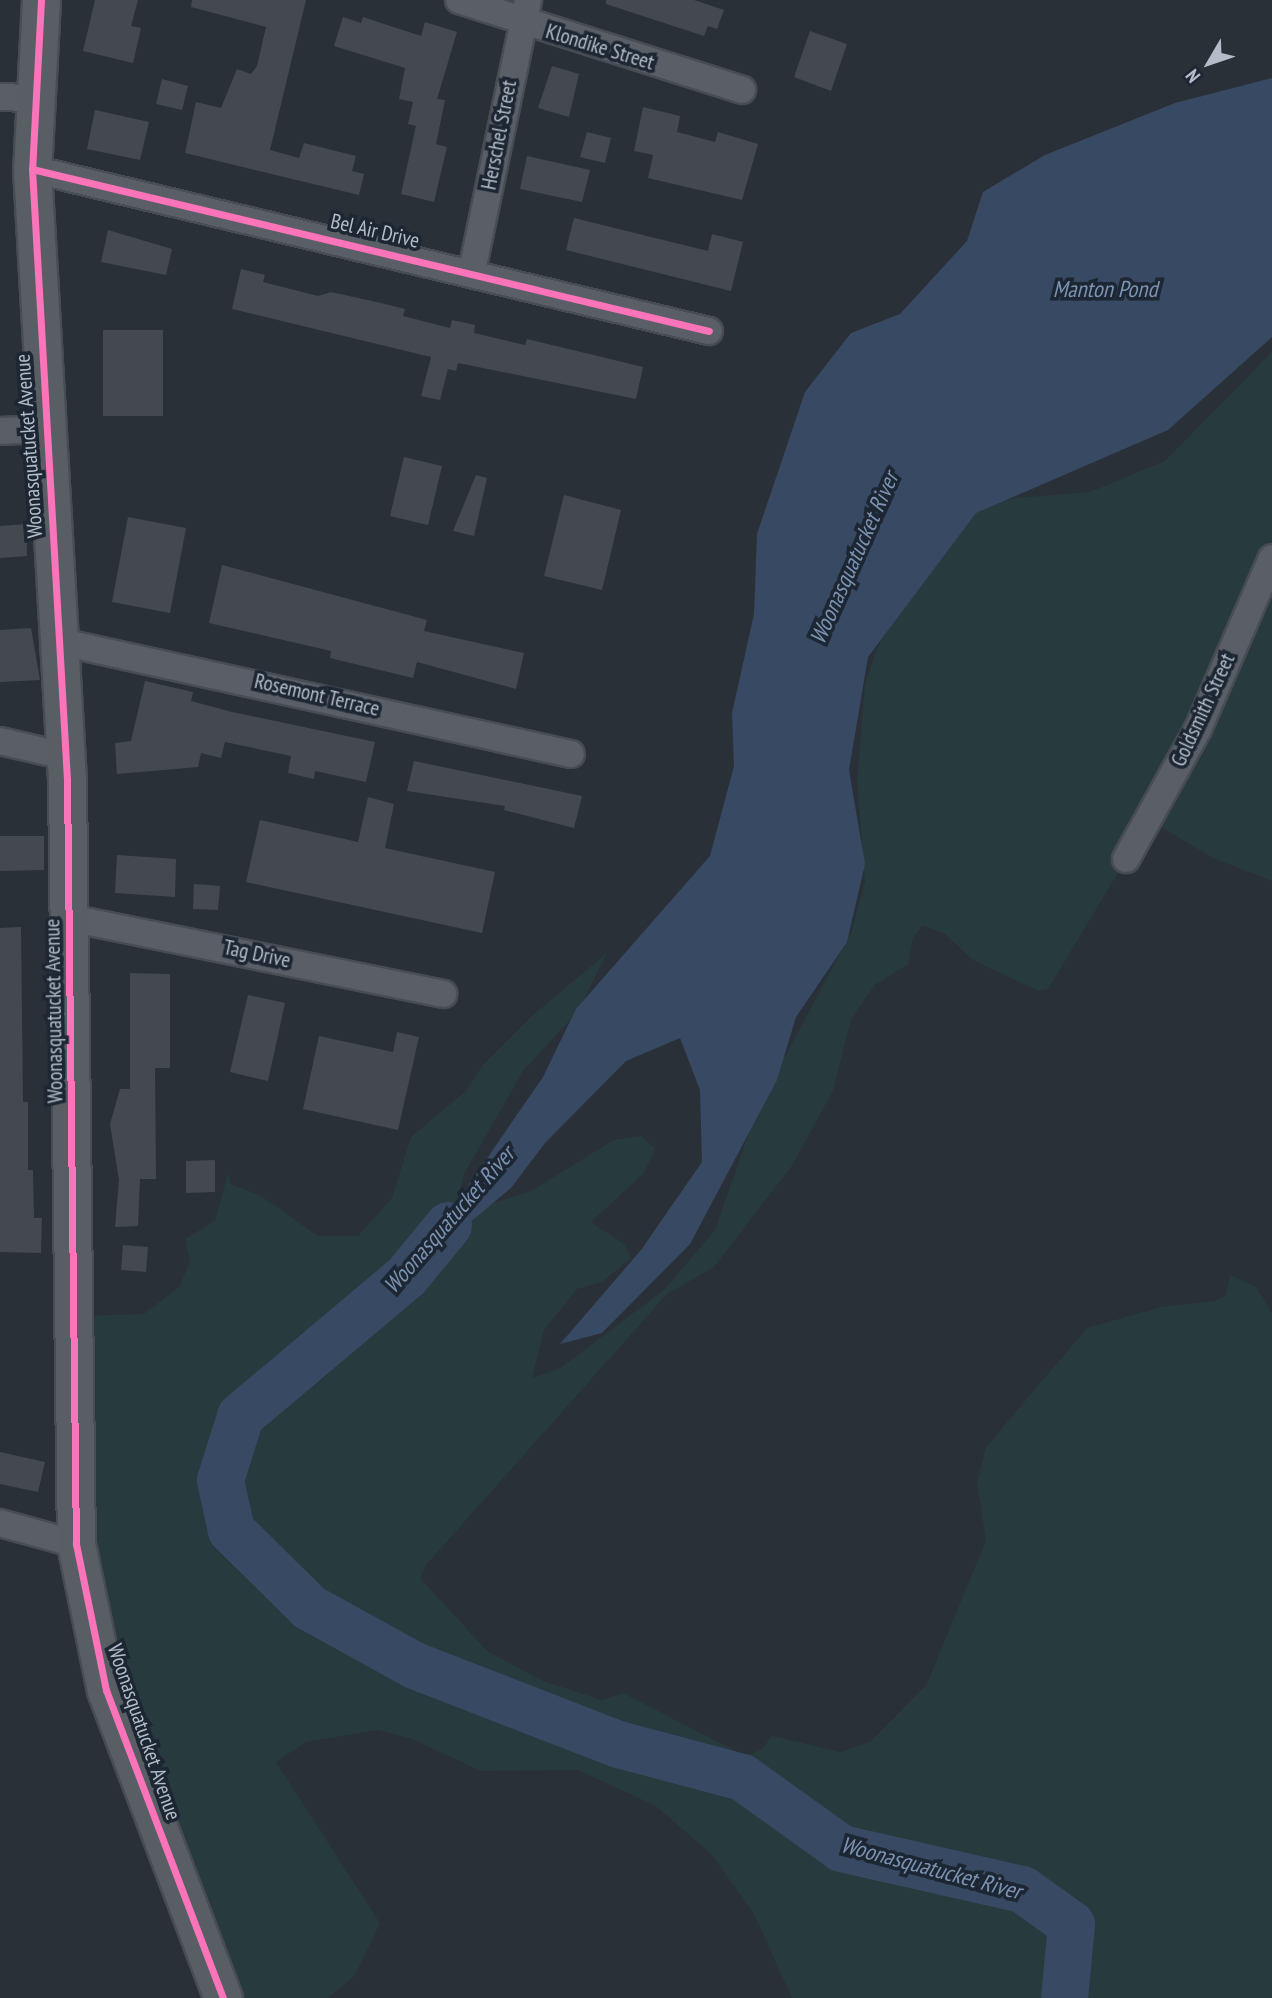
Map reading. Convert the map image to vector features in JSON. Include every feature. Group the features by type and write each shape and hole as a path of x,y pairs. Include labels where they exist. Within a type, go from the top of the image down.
{"street":[{"name":"Woonasquatucket Avenue","path":"41,0 16,98 32,169 61,642 70,918 76,1544 106,1690 223,1998"},
{"name":"Klondike Street","path":"458,0 526,12 742,90"},
{"name":"Herschel Street","path":"472,271 526,12"},
{"name":"Bel Air Drive","path":"32,169 472,271 709,331"},
{"path":"0,431 46,429"},
{"name":"Goldsmith Street","path":"1126,859 1198,729 1272,558"},
{"name":"Rosemont Terrace","path":"61,642 571,754"},
{"path":"0,741 65,756"},
{"name":"Tag Drive","path":"70,918 443,994"},
{"path":"0,1523 76,1544"}],"green space":[{"path":"1272,352 1272,881 1213,858 1150,820 1048,989 1039,991 973,960 945,934 922,925 913,938 908,964 875,985 851,1019 833,1091 791,1167 714,1267 667,1294 426,1565 420,1578 487,1651 543,1681 602,1700 623,1693 745,1756 761,1750 772,1736 841,1752 870,1742 927,1684 986,1540 977,1484 986,1447 1087,1328 1161,1307 1215,1301 1226,1295 1230,1275 1256,1287 1272,1313 1272,1998 792,1998 754,1914 712,1855 656,1806 578,1770 481,1771 412,1739 378,1730 306,1742 276,1762 380,1923 355,1975 328,1998 228,1998 98,1635 80,1316 144,1314 179,1287 190,1262 185,1239 215,1221 228,1174 231,1184 261,1196 318,1236 358,1236 392,1198 411,1137 466,1091 482,1066 534,1014 607,953 578,1011 523,1071 464,1174 460,1193 481,1207 531,1191 614,1140 641,1136 655,1149 644,1173 591,1222 625,1245 631,1258 602,1282 577,1289 544,1330 532,1378 559,1369 665,1289 715,1230 758,1107 851,933 865,882 857,781 865,685 875,653 920,565 939,536 992,500 1090,492 1165,461"}],"water":[{"name":"Manton Pond","path":"1272,78 1272,337 1168,430 976,513 868,657 849,770 865,864 847,942 796,1017 777,1080 690,1244 602,1333 560,1344 641,1250 702,1162 700,1090 680,1038 626,1061 545,1143 511,1188 406,1276 543,1077 576,1009 710,856 734,766 732,713 754,614 757,534 805,392 851,333 900,314 967,241 983,192 1045,155 1175,103"}],"building":[{"path":"95,0 138,0 131,26 141,28 133,63 83,51"},
{"path":"192,0 306,0 270,150 299,158 304,143 356,156 352,171 364,174 359,195 185,153 196,102 221,108 237,69 251,74 257,66 266,27 191,7"},
{"path":"606,0 694,0 724,10 717,29 708,26 704,36 606,4"},
{"path":"343,17 361,23 363,17 421,36 425,22 457,32 437,99 445,100 436,144 447,147 434,202 401,194 416,126 408,124 413,102 399,99 405,68 334,46"},
{"path":"810,31 847,44 831,91 794,77"},
{"path":"552,66 579,74 569,117 538,108"},
{"path":"162,79 188,86 182,110 156,104"},
{"path":"643,107 680,116 677,132 715,142 718,132 758,144 742,200 648,178 653,155 634,151"},
{"path":"95,110 149,122 140,160 87,149"},
{"path":"587,132 611,138 605,163 580,157"},
{"path":"527,156 590,170 582,202 520,189"},
{"path":"574,218 708,251 712,234 743,242 731,291 566,250"},
{"path":"108,230 172,249 166,275 101,262"},
{"path":"241,269 265,275 263,282 318,296 331,292 405,309 403,316 450,328 452,320 475,325 474,333 525,345 527,339 643,367 636,399 458,363 456,371 448,369 440,400 421,396 431,357 232,309"},
{"path":"103,330 163,330 163,416 103,416"},
{"path":"404,457 442,466 428,525 390,516"},
{"path":"476,475 487,478 474,536 453,531"},
{"path":"564,495 621,510 602,590 544,576"},
{"path":"128,517 186,528 170,613 112,602"},
{"path":"26,524 27,556 0,558 0,526"},
{"path":"222,565 427,620 424,631 524,653 516,689 417,662 413,678 330,658 331,651 209,623"},
{"path":"31,628 40,680 0,682 0,630"},
{"path":"145,681 193,692 191,701 232,712 375,742 366,782 315,771 314,779 288,773 291,756 225,742 221,758 201,753 198,767 117,774 115,743 131,741"},
{"path":"414,761 582,796 574,828 504,810 505,806 407,791"},
{"path":"368,797 394,804 385,848 495,872 482,933 246,882 260,820 358,842"},
{"path":"0,836 44,836 44,870 0,871"},
{"path":"117,855 176,859 175,897 115,893"},
{"path":"194,884 220,886 218,910 193,909"},
{"path":"21,927 23,1102 28,1102 28,1170 33,1170 34,1218 42,1218 41,1253 0,1252 0,928"},
{"path":"130,973 170,974 170,1068 155,1068 156,1179 140,1179 138,1226 115,1227 119,1180 110,1124 120,1089 130,1089"},
{"path":"248,995 285,1003 268,1081 230,1072"},
{"path":"397,1032 419,1037 398,1130 303,1109 319,1036 393,1052"},
{"path":"215,1160 215,1192 186,1193 186,1161"},
{"path":"123,1245 148,1247 146,1272 121,1270"},
{"path":"0,1452 45,1462 38,1492 0,1484"}],"waterway":[{"name":"Woonasquatucket River","path":"448,1225 406,1276 240,1416 220,1480 231,1530 309,1607 414,1665 618,1744 742,1777 841,1848 1022,1889 1071,1924 1064,1998"}],"cycle path":[{"path":"41,0 32,169 67,780 76,1544 106,1690 223,1998"},
{"path":"32,169 709,331"}]}
